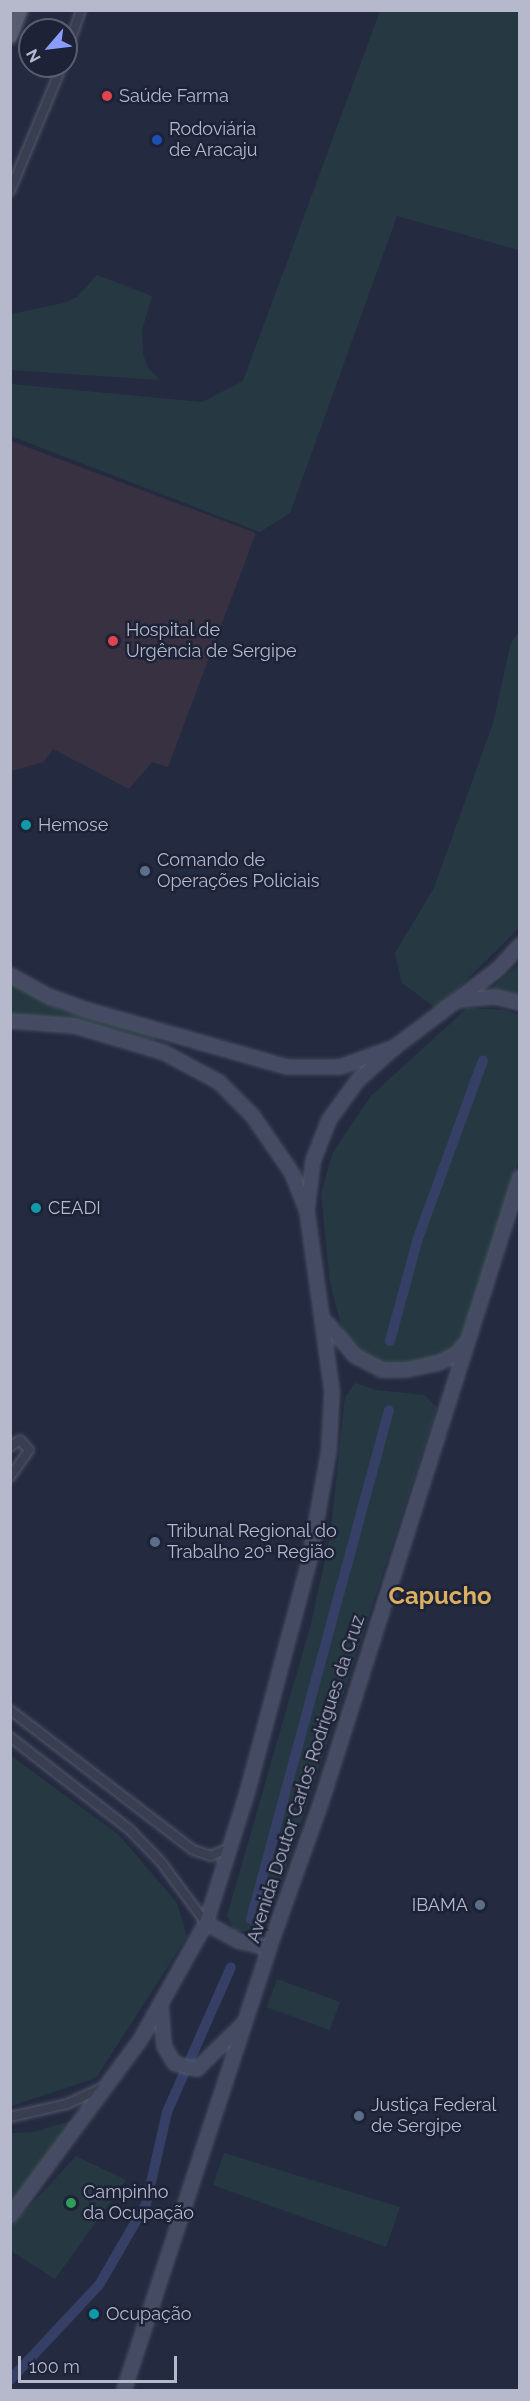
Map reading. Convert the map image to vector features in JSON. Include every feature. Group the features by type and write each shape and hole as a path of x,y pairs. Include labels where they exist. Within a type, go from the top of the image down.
{"main road":[{"path":"10,36 20,10"},
{"path":"307,1210 313,1161 329,1120 358,1080 395,1047 498,969 519,945"},
{"path":"10,975 48,996 166,1033 308,1069 340,1067 395,1047"},
{"path":"458,1000 495,997 519,1003"},
{"path":"10,1021 75,1026 163,1052 190,1063 237,1097 272,1140 292,1173 307,1210 324,1319 332,1392 327,1461 309,1562 231,1847 206,1923 161,2006 107,2086 10,2216"},
{"path":"163,1052 166,1033"},
{"name":"Avenida Doutor Carlos Rodrigues da Cruz","path":"123,2391 248,2019 269,1948 321,1803 519,1177"},
{"path":"324,1319 355,1356 382,1370 406,1370 439,1364 457,1354 468,1340"},
{"path":"206,1923 238,1941 269,1948"},
{"path":"161,2006 164,2046 176,2064 197,2069 248,2019"}],"street":[{"path":"10,190 57,78"},
{"path":"10,1447 20,1440 29,1450 10,1477"},
{"path":"10,1710 193,1850 211,1856 231,1847"},
{"path":"10,1737 129,1829 161,1862 206,1923"},
{"path":"10,2117 68,2104 107,2086"}],"shaded area":[{"path":"380,11 519,11 519,250 397,216 290,513 260,532 11,436 11,384 202,402 243,381"},
{"path":"97,275 152,296 142,330 143,354 148,368 160,380 11,370 11,314 64,303 77,297"},
{"name":"Hospital de Urgência de Sergipe","path":"11,441 256,533 168,767 152,762 129,789 53,749 44,762 11,771"},
{"path":"519,632 519,928 437,1009 402,983 395,953 434,888 493,723 511,643"},
{"path":"519,964 519,994 488,991"},
{"path":"10,982 60,1009 156,1037 155,1042 92,1025 11,1016"},
{"path":"467,1008 505,1010 519,1015 519,1159 466,1343 429,1368 390,1373 346,1343 330,1284 321,1193 333,1152 371,1096"},
{"path":"355,1383 376,1390 425,1395 437,1408 273,1908 261,1929 235,1932 227,1916 311,1624 330,1537 345,1397"},
{"path":"10,1755 119,1835 177,1903 187,1937 96,2078 11,2106"},
{"path":"277,1979 340,2002 330,2030 267,2007"},
{"path":"80,2118 11,2211 11,2133 34,2132"},
{"path":"224,2153 400,2207 386,2247 213,2185"},
{"name":"Campinho da Ocupação","path":"76,2156 126,2180 55,2279 11,2251 11,2226"}],"waterway":[{"path":"390,1341 418,1238 483,1060"},
{"path":"251,1919 389,1410"},
{"path":"10,2380 99,2285 146,2204 167,2112 231,1967"}],"place":[{"name":"Saúde Farma","path":"107,96"},
{"name":"Rodoviária de Aracaju","path":"157,140"},
{"name":"Hospital de Urgência de Sergipe","path":"113,641"},
{"name":"Hemose","path":"26,825"},
{"name":"Comando de Operações Policiais","path":"145,871"},
{"name":"CEADI","path":"36,1208"},
{"name":"Tribunal Regional do Trabalho 20ª Região","path":"155,1542"},
{"name":"IBAMA","path":"480,1905"},
{"name":"Justiça Federal de Sergipe","path":"359,2116"},
{"name":"Campinho da Ocupação","path":"71,2203"},
{"name":"Ocupação","path":"94,2314"}],"district":[{"name":"Capucho","path":"440,1596"}]}
